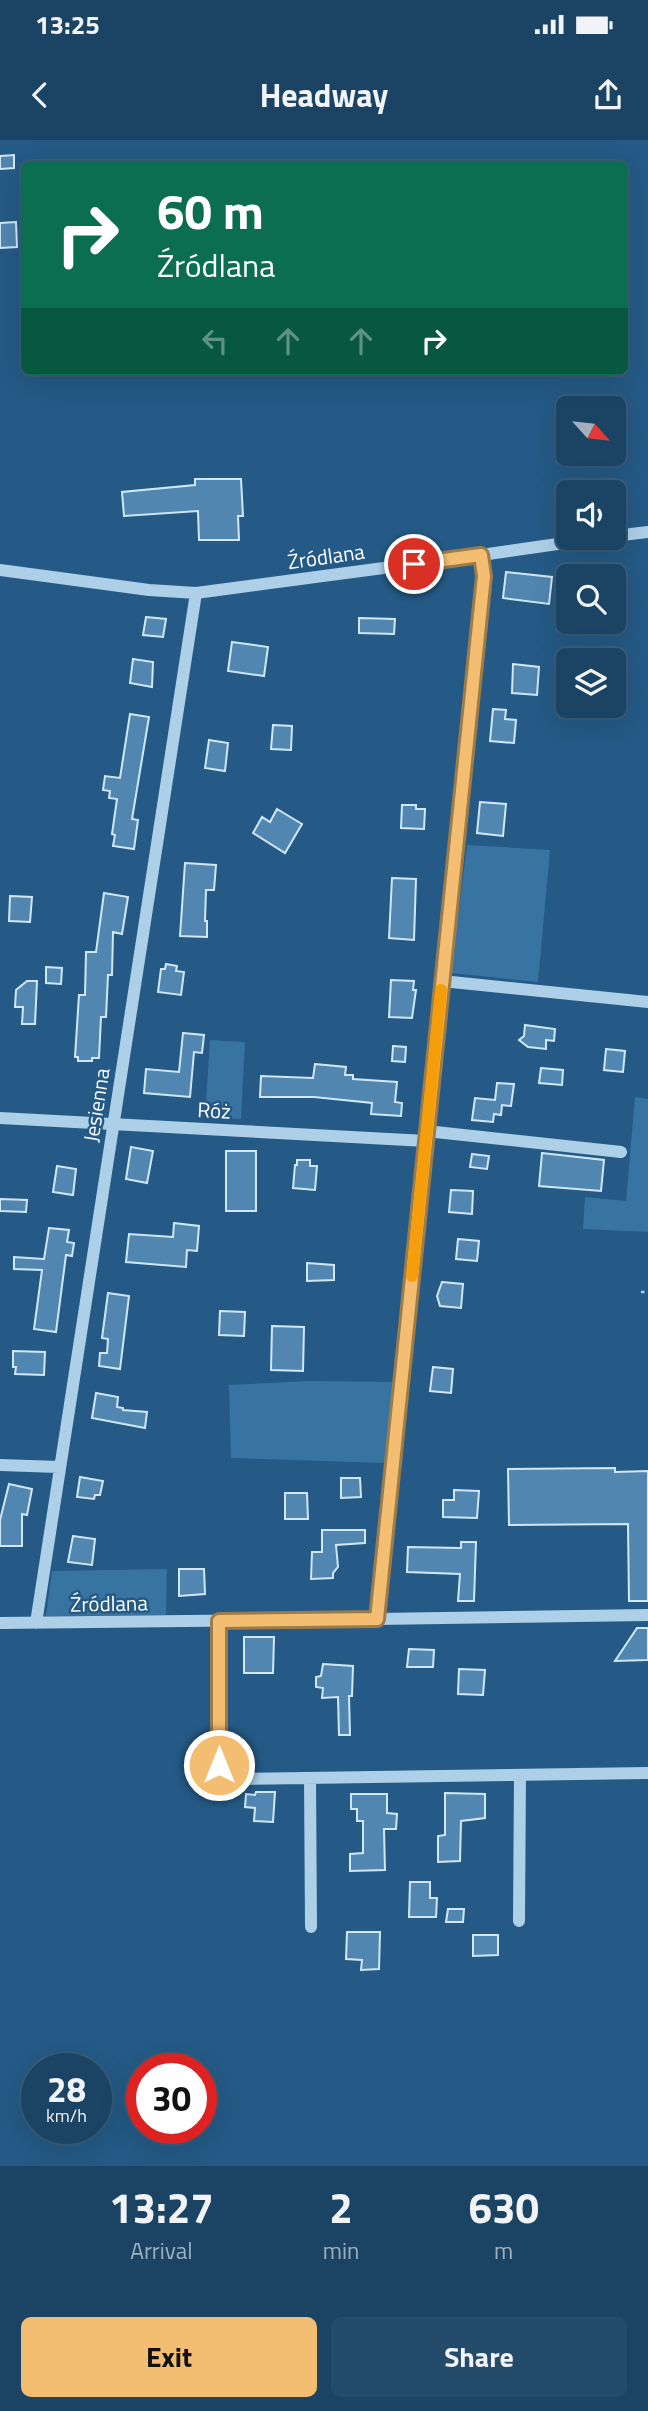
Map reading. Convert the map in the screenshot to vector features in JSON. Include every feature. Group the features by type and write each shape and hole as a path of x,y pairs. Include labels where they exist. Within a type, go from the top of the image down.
{"street":[{"path":"626,535 648,532"},
{"name":"Źródlana","path":"0,570 149,590 196,593 556,544"},
{"path":"377,1619 484,576 481,555"},
{"name":"Jesienna","path":"36,1623 196,593"},
{"path":"442,981 648,1002"},
{"name":"Róż","path":"0,1118 426,1136 621,1152"},
{"path":"0,1465 60,1467"},
{"name":"Źródlana","path":"0,1623 648,1615"},
{"path":"219,1621 219,1765 223,1774 233,1779 648,1773"},
{"path":"519,1922 520,1775"},
{"path":"310,1778 311,1927"}],"path":[{"path":"641,1292 648,1292"}],"shaded area":[{"path":"467,845 550,850 538,982 451,973"},
{"path":"210,1040 245,1042 241,1119 205,1117"},
{"path":"635,1097 648,1099 648,1232 583,1229 585,1197 626,1201"},
{"path":"309,1381 393,1382 385,1463 231,1458 229,1385"},
{"path":"167,1569 166,1615 46,1616 52,1571"}],"building":[{"path":"14,155 14,168 0,169 0,156"},
{"path":"16,222 17,247 0,248 0,223"},
{"path":"195,479 241,479 243,516 238,516 239,540 199,540 198,511 124,516 122,492 195,485"},
{"path":"506,572 552,577 549,604 503,598"},
{"path":"146,617 166,619 163,637 143,635"},
{"path":"359,618 395,619 394,634 359,633"},
{"path":"232,642 268,647 264,676 228,671"},
{"path":"133,659 153,662 152,687 130,683"},
{"path":"513,664 539,667 537,695 512,693"},
{"path":"493,709 506,710 505,719 516,720 514,743 490,741"},
{"path":"130,714 149,717 132,819 138,820 134,849 113,846 117,799 109,798 110,791 103,790 105,776 120,778"},
{"path":"273,725 292,726 291,750 271,749"},
{"path":"209,740 228,743 225,771 205,768"},
{"path":"480,802 506,804 503,836 477,833"},
{"path":"402,805 416,805 416,809 425,809 424,829 401,828"},
{"path":"277,809 302,824 285,853 253,833 262,817 270,822"},
{"path":"185,863 216,865 214,890 206,890 207,937 180,936"},
{"path":"392,878 416,879 414,940 389,938"},
{"path":"104,893 128,897 122,934 113,932 112,975 108,975 106,1017 101,1017 99,1058 78,1061 78,1057 75,1057 79,995 85,995 86,952 96,952"},
{"path":"10,896 32,897 30,922 9,921"},
{"path":"166,964 177,966 176,971 184,972 181,995 158,992 161,969 165,969"},
{"path":"46,967 62,968 61,984 46,983"},
{"path":"391,980 414,981 413,990 416,990 412,1018 389,1017"},
{"path":"27,981 37,981 35,1024 22,1024 23,1007 15,1007 16,990"},
{"path":"525,1025 555,1029 554,1041 546,1040 546,1049 528,1047 519,1040 524,1036"},
{"path":"183,1033 204,1035 202,1053 194,1052 190,1097 144,1093 146,1069 179,1072"},
{"path":"393,1046 406,1047 405,1062 392,1061"},
{"path":"606,1049 625,1051 623,1072 604,1070"},
{"path":"315,1064 346,1067 345,1075 353,1075 353,1079 397,1082 395,1102 402,1103 401,1116 371,1114 372,1103 314,1097 260,1097 261,1076 313,1078"},
{"path":"541,1068 563,1070 562,1085 539,1083"},
{"path":"497,1083 514,1084 511,1106 502,1105 501,1115 494,1114 493,1122 472,1120 475,1098 495,1100"},
{"path":"131,1147 153,1151 147,1183 126,1179"},
{"path":"226,1151 256,1151 256,1211 226,1211"},
{"path":"542,1153 604,1160 601,1191 539,1186"},
{"path":"472,1154 489,1156 487,1169 470,1167"},
{"path":"297,1160 310,1160 310,1166 317,1166 315,1190 293,1188"},
{"path":"57,1166 76,1169 73,1195 53,1192"},
{"path":"451,1190 473,1191 472,1214 449,1212"},
{"path":"0,1199 27,1200 26,1212 0,1211"},
{"path":"174,1223 199,1226 197,1251 187,1250 186,1267 126,1262 129,1234 173,1237"},
{"path":"49,1228 69,1230 67,1242 74,1243 72,1256 66,1255 56,1332 34,1329 42,1270 14,1269 14,1257 44,1259"},
{"path":"458,1239 479,1241 477,1261 456,1259"},
{"path":"307,1263 334,1265 334,1280 307,1281"},
{"path":"442,1282 463,1284 461,1308 440,1306 437,1296"},
{"path":"108,1293 129,1296 120,1369 99,1366 100,1353 107,1353 108,1339 102,1338"},
{"path":"220,1311 245,1312 244,1336 219,1335"},
{"path":"272,1326 304,1327 303,1371 271,1370"},
{"path":"13,1351 45,1352 44,1375 15,1374"},
{"path":"433,1367 453,1369 451,1393 430,1391"},
{"path":"96,1393 118,1397 117,1407 123,1410 147,1412 145,1428 92,1418"},
{"path":"615,1468 615,1472 648,1471 648,1601 629,1601 628,1524 509,1525 508,1469"},
{"path":"80,1477 103,1481 100,1495 95,1495 94,1499 77,1497"},
{"path":"341,1478 360,1478 361,1497 341,1498"},
{"path":"9,1484 32,1489 27,1515 22,1514 22,1546 0,1546 0,1520"},
{"path":"454,1490 479,1491 477,1518 443,1517 443,1500 454,1500"},
{"path":"285,1493 307,1493 308,1519 285,1519"},
{"path":"322,1530 365,1530 365,1543 336,1545 338,1567 333,1578 311,1579 312,1552 322,1552"},
{"path":"73,1536 95,1539 92,1565 68,1562"},
{"path":"461,1542 476,1542 474,1601 458,1601 460,1574 407,1572 408,1547 461,1548"},
{"path":"179,1569 204,1569 205,1594 179,1596"},
{"path":"637,1628 648,1628 648,1660 615,1661"},
{"path":"244,1637 274,1637 273,1673 244,1673"},
{"path":"409,1649 434,1650 433,1667 407,1667"},
{"path":"323,1664 353,1666 352,1696 349,1696 350,1735 339,1735 338,1697 322,1698 323,1688 316,1687 316,1677 321,1676"},
{"path":"459,1669 485,1670 483,1695 458,1694"},
{"path":"256,1792 275,1792 273,1822 254,1821 255,1808 245,1807 246,1794 255,1795"},
{"path":"445,1793 485,1794 485,1818 461,1821 460,1861 438,1862 438,1836 445,1835"},
{"path":"351,1794 387,1794 387,1813 397,1814 396,1829 384,1829 385,1870 350,1871 350,1854 363,1853 363,1821 357,1821 357,1809 351,1809"},
{"path":"410,1882 430,1882 430,1898 437,1898 436,1917 409,1917"},
{"path":"448,1909 464,1909 463,1922 446,1922"},
{"path":"347,1932 380,1932 379,1969 361,1970 362,1960 346,1959"},
{"path":"473,1935 498,1935 498,1955 473,1956"}],"slow traffic":[{"path":"412,1276 441,990"}],"route":[{"path":"219,1765 219,1621 377,1619 484,576 481,555 414,564"}]}
